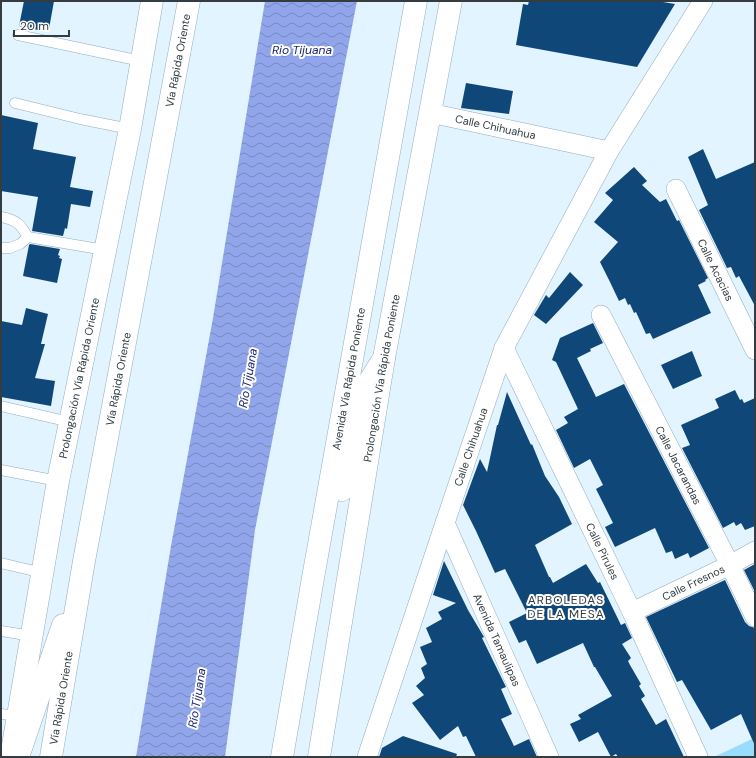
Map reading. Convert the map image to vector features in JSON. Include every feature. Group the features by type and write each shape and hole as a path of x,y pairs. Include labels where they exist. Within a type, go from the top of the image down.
{"main road":[{"name":"Prolongación Vía Rápida Oriente","path":"11,757 10,715 32,636 58,481 130,129 152,1"},
{"name":"Vía Rápida Oriente","path":"51,757 84,561 189,1"},
{"name":"Avenida Vía Rápida Poniente","path":"282,757 416,1"},
{"name":"Prolongación Vía Rápida Poniente","path":"318,757 384,358 451,1"},
{"path":"313,578 324,562 369,382 384,358"},
{"path":"18,757 84,561"}],"street":[{"name":"Calle Chihuahua","path":"367,757 504,348 608,151 703,1"},
{"name":"Calle Chihuahua","path":"430,113 608,151"},
{"name":"Calle Acacias","path":"676,189 755,350"},
{"name":"Calle Jacarandas","path":"601,315 730,565 755,617"},
{"name":"Calle Pirules","path":"504,348 632,612 698,757"},
{"name":"Avenida Tamaulipas","path":"445,523 549,757"},
{"name":"Calle Fresnos","path":"632,612 730,565 755,551"}],"lane":[{"path":"18,35 141,61"},
{"path":"15,103 80,119 130,129"},
{"path":"1,217 10,219 20,225 28,237 105,250"},
{"path":"1,248 10,248 20,244 28,237"},
{"path":"1,406 70,422"},
{"path":"1,470 58,481"},
{"path":"1,563 43,573"},
{"path":"1,630 32,636"}],"shaded area":[{"path":"752,739 755,747 755,757 714,757"}],"water":[{"name":"Rio Tijuana","path":"265,1 357,1 255,530 225,757 136,757 171,546 213,318"}],"building":[{"path":"24,1 54,1 49,29 43,31 19,26"},
{"path":"529,1 657,1 675,4 637,67 516,45 523,4 528,5"},
{"path":"466,83 513,91 509,114 461,108"},
{"path":"1,115 38,123 33,149 76,157 70,187 93,191 90,207 71,204 67,229 65,228 63,236 32,231 38,197 1,191"},
{"path":"703,149 716,179 755,162 755,306 739,276 736,278 731,267 727,268 699,210 708,205 688,157"},
{"path":"634,167 647,181 642,185 660,202 666,199 677,221 679,220 708,278 705,280 706,281 698,285 711,313 653,339 650,333 646,334 636,312 634,313 630,304 628,305 625,298 619,301 600,262 618,242 594,222 613,200 605,193"},
{"path":"30,244 60,249 58,255 60,256 59,258 62,259 57,283 23,276"},
{"path":"570,272 583,285 546,324 534,315 546,295 549,298"},
{"path":"26,308 48,314 41,344 45,344 35,378 55,381 51,406 1,397 1,321 22,325"},
{"path":"593,323 603,343 590,349 591,351 577,358 596,397 624,384 709,548 690,558 688,553 675,559 672,551 666,553 655,528 615,547 605,527 613,523 596,489 603,485 590,459 574,468 556,430 568,423 564,417 578,409 556,362 552,360 560,338"},
{"path":"692,351 702,376 673,389 661,365"},
{"path":"735,390 740,400 742,399 744,403 755,398 755,526 745,530 741,523 736,526 734,522 723,528 682,448 690,445 681,425 719,408 715,399"},
{"path":"507,392 531,445 532,444 545,476 559,497 572,524 535,545 549,577 553,583 586,564 598,583 600,582 621,625 625,623 632,638 622,644 631,658 628,661 641,684 639,686 645,696 641,699 656,725 666,719 684,757 618,757 616,754 611,757 598,732 579,742 570,724 581,719 578,715 612,696 594,667 583,643 537,664 526,640 519,643 509,622 527,613 505,569 495,573 463,505 480,459 487,472 497,425"},
{"path":"444,561 468,610 484,637 482,638 506,687 501,689 512,714 501,719 514,746 529,739 537,757 476,757 466,736 463,737 458,726 440,740 412,703 424,695 416,686 425,678 421,668 427,664 420,647 432,642 426,628 442,619 438,612 456,603 433,595"},
{"path":"755,564 755,592 744,570"},
{"path":"725,580 745,622 749,626 755,628 755,746 741,714 711,730 682,680 677,682 646,617"},
{"path":"403,736 457,754 456,757 379,757 382,748"}],"district":[{"name":"ARBOLEDAS DE LA MESA","path":"566,607"}],"water label":[{"name":"Río Tijuana","path":"248,378"},
{"name":"Río Tijuana","path":"197,698"}]}
